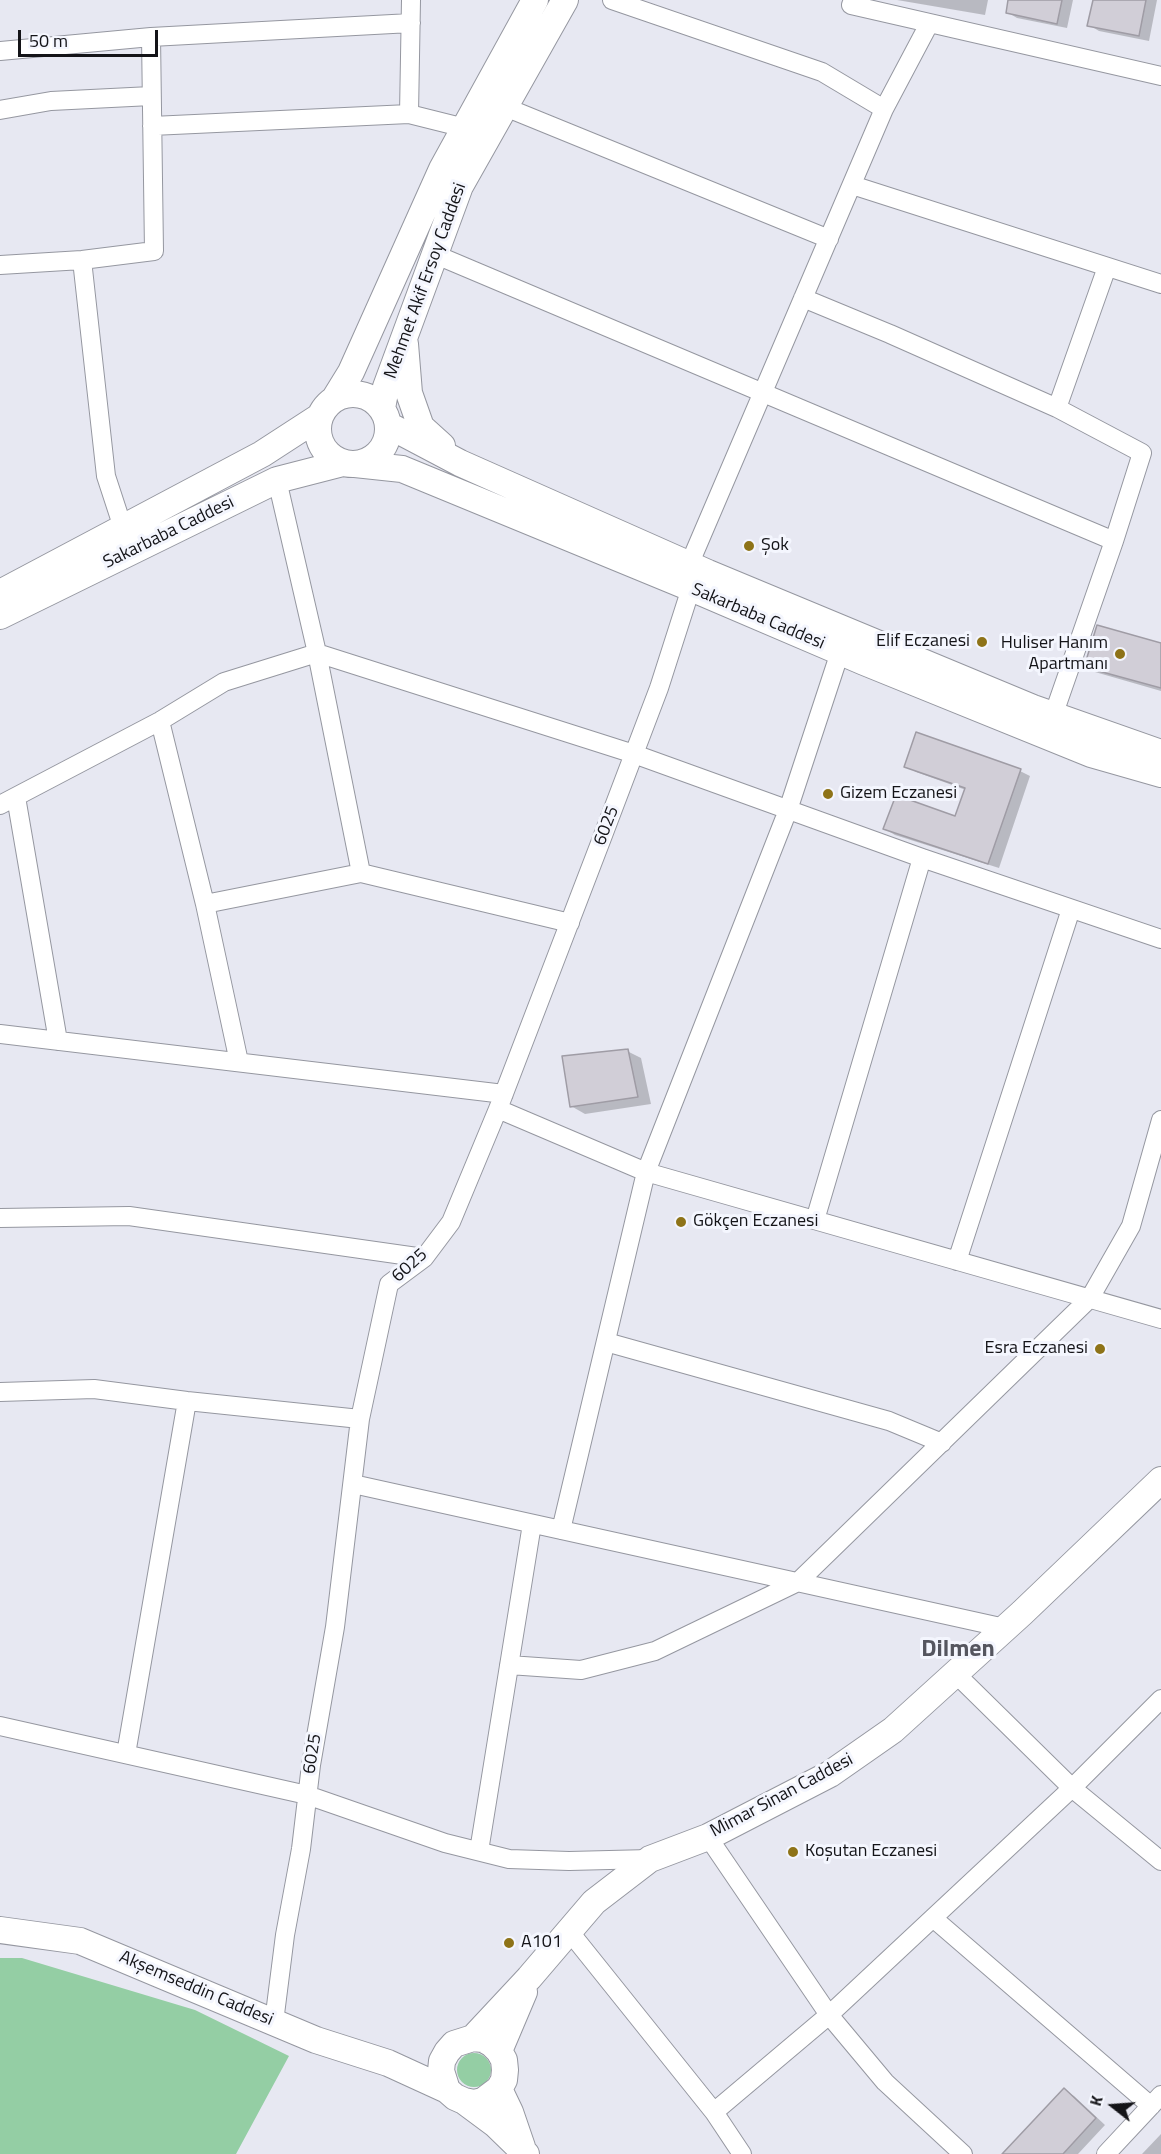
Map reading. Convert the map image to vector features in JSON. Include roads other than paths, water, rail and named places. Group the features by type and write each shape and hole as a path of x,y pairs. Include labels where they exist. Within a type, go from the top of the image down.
{"main road":[{"name":"Mehmet Akif Ersoy Caddesi","path":"327,408 351,372 442,169 535,0"},
{"name":"Mehmet Akif Ersoy Caddesi","path":"385,417 386,387 460,186 565,0"},
{"path":"404,336 410,393 421,427 460,463"},
{"path":"345,394 366,395 375,401 385,417 388,436 376,456 366,462 349,464 333,458 324,450 319,440 317,428 327,408 345,394"},
{"name":"Sakarbaba Caddesi","path":"0,593 262,454 327,408"},
{"name":"Sakarbaba Caddesi","path":"385,417 460,463 840,652 1091,754 1161,774"},
{"name":"Sakarbaba Caddesi","path":"0,616 277,480 349,464 402,470 690,576 1053,716 1161,753"},
{"name":"Mimar Sinan Caddesi","path":"529,1978 594,1902 650,1859 708,1837 830,1774 893,1730 956,1674 1161,1480"},
{"name":"Akşemseddin Caddesi","path":"0,1930 80,1941 316,2040 388,2063 455,2096 495,2124 524,2152"},
{"path":"472,2038 529,1978"},
{"path":"499,2051 529,1978"},
{"path":"472,2038 483,2039 499,2051 504,2060 505,2070 504,2080 499,2089 483,2101 474,2103 455,2096 441,2071 442,2061 454,2044 472,2038"},
{"path":"388,2063 447,2052"},
{"path":"499,2089 524,2152"}],"street":[{"path":"409,114 411,0"},
{"path":"612,0 822,72 884,109"},
{"path":"853,0 851,5 1161,76"},
{"path":"0,51 151,37 411,23"},
{"name":"6025","path":"274,2022 285,1935 301,1849 307,1795 335,1627 360,1419 389,1284 424,1258 451,1222 501,1101 634,754 658,688 690,576 763,392 884,109 929,24"},
{"path":"0,265 82,260 154,251 151,37"},
{"path":"0,110 51,101 151,96"},
{"path":"505,107 829,239"},
{"path":"152,126 409,114 465,128"},
{"path":"852,185 1161,284"},
{"path":"435,254 1114,541"},
{"path":"82,260 106,476 123,528"},
{"path":"1057,408 1107,267"},
{"path":"803,298 1057,408 1142,453 1053,716"},
{"path":"277,480 317,653 361,873"},
{"path":"561,1530 646,1172 788,810 840,652"},
{"path":"58,1041 8,801 160,721 224,682 317,653 634,754 922,858 1161,939"},
{"path":"160,721 205,904 239,1062"},
{"path":"815,1220 922,858"},
{"path":"205,904 361,873 570,923"},
{"path":"957,1261 1071,909"},
{"path":"0,1034 239,1062 501,1101 646,1172 1161,1319"},
{"path":"509,1665 581,1670 655,1651 798,1582 1090,1298 1131,1226 1161,1120"},
{"path":"0,1218 129,1216 424,1258"},
{"path":"606,1342 889,1421 942,1443"},
{"path":"0,1392 94,1389 360,1419"},
{"path":"126,1754 187,1401"},
{"path":"353,1484 1005,1628"},
{"path":"479,1851 532,1524"},
{"path":"956,1674 1072,1788 1161,1861"},
{"path":"714,2112 829,2015 1072,1788 1161,1698"},
{"path":"0,1726 307,1795 445,1843 509,1858 650,1859"},
{"path":"708,1837 829,2015 885,2082 963,2154"},
{"path":"933,1918 1156,2100 1106,2154"},
{"path":"569,1931 714,2112 742,2154"}],"place":[{"name":"Şok","path":"749,546"},
{"name":"Elif Eczanesi","path":"982,642"},
{"name":"Huliser Hanım Apartmanı","path":"1120,654"},
{"name":"Gizem Eczanesi","path":"828,794"},
{"name":"Gökçen Eczanesi","path":"681,1222"},
{"name":"Esra Eczanesi","path":"1100,1349"},
{"name":"Koşutan Eczanesi","path":"793,1852"},
{"name":"A101","path":"509,1943"}],"district":[{"name":"Dilmen","path":"958,1650"}]}
